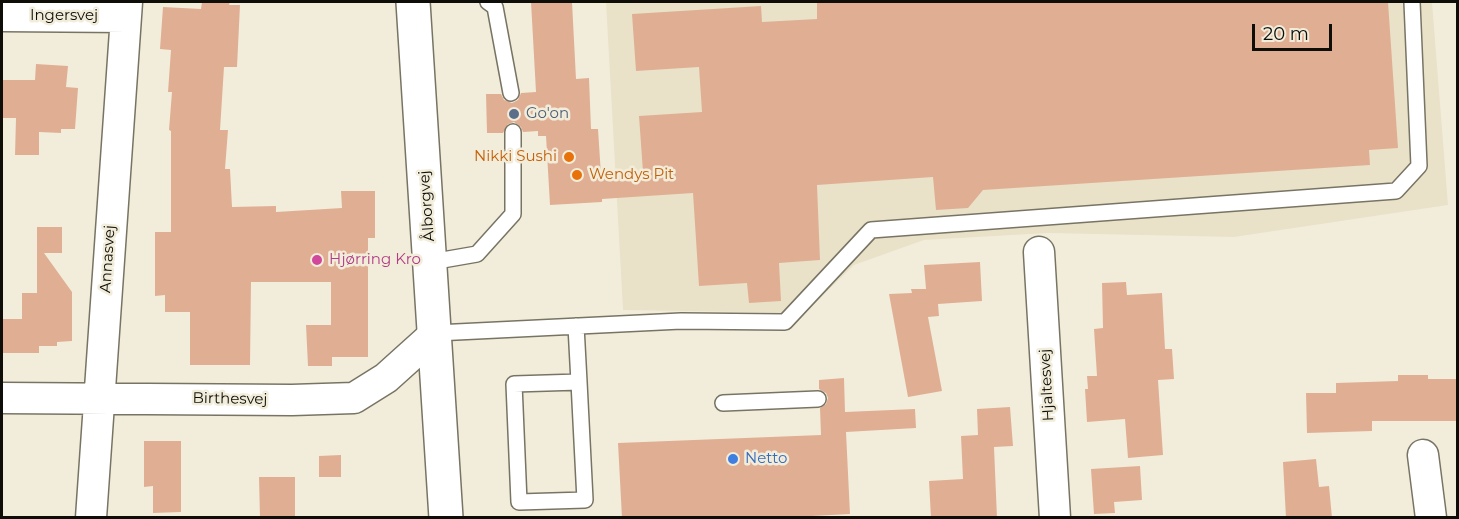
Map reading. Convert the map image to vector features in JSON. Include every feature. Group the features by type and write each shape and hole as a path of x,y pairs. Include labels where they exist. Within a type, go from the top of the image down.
{"main road":[{"name":"Ålborgvej","path":"414,2 447,518"}],"street":[{"name":"Ingersvej","path":"2,16 127,9"},
{"name":"Annasvej","path":"91,518 127,9"},
{"name":"Hjaltesvej","path":"1039,252 1055,518"},
{"name":"Birthesvej","path":"2,398 292,400 354,398 386,378 436,333"},
{"path":"1423,455 1431,518"}],"lane":[{"path":"488,2 495,7 511,93"},
{"path":"436,333 681,321 785,322 871,230 1396,191 1419,166 1412,2"},
{"path":"431,262 477,254 513,214 513,132"},
{"path":"576,326 579,382 585,500 519,502 514,384 579,382"},
{"path":"723,403 818,399"}],"shaded area":[{"path":"606,2 1432,2 1448,205 1234,237 1048,233 924,240 854,265 805,313 623,310"}],"building":[{"path":"202,2 230,2 229,5 240,5 237,67 224,67 220,130 228,130 225,169 230,169 232,207 276,206 276,212 342,208 341,191 375,191 375,238 368,238 368,357 332,357 332,366 308,366 306,325 331,325 331,282 251,282 250,365 190,365 190,312 165,312 165,295 155,296 155,232 171,232 171,131 169,130 172,92 168,92 171,50 160,49 163,7 201,9"},
{"path":"531,2 572,2 576,79 589,78 591,129 598,129 601,175 643,172 639,116 702,112 699,67 636,71 632,14 761,6 762,22 817,19 817,2 1388,2 1398,148 1369,150 1370,165 983,190 968,208 936,210 933,177 817,185 820,260 779,263 781,301 749,303 747,283 699,286 693,193 550,205 546,136 538,136 538,131 523,132 521,127 514,122 508,124 503,133 487,133 486,94 501,94 504,100 512,103 518,100 521,93 536,92"},
{"path":"36,64 68,66 66,87 78,88 75,129 61,129 61,133 39,132 39,155 15,155 16,118 2,118 2,80 35,80"},
{"path":"37,227 62,227 62,253 44,253 72,292 72,341 57,342 57,346 39,346 39,353 2,353 2,319 22,319 22,293 37,293"},
{"path":"980,262 982,301 938,304 939,316 928,317 942,391 908,397 889,294 912,293 911,289 926,289 924,265"},
{"path":"1126,282 1127,295 1162,293 1165,349 1172,349 1174,379 1158,380 1163,455 1128,458 1125,419 1087,422 1085,389 1088,389 1087,376 1097,376 1094,329 1103,328 1102,283"},
{"path":"1398,375 1428,375 1428,379 1458,379 1458,421 1372,421 1372,431 1307,433 1306,393 1336,393 1336,383 1398,381"},
{"name":"Netto","path":"844,378 845,412 915,409 916,428 846,432 850,514 774,518 622,518 618,443 821,435 820,408 826,404 828,398 826,393 819,389 819,380"},
{"path":"1010,407 1013,446 994,447 997,518 931,518 929,481 963,479 961,436 978,435 977,409"},
{"path":"144,441 181,441 181,512 153,513 153,486 144,487"},
{"path":"341,455 341,477 319,477 319,456"},
{"path":"1316,459 1319,487 1329,486 1332,518 1286,518 1283,462"},
{"path":"1140,466 1142,500 1114,502 1115,513 1094,514 1091,469"},
{"path":"259,477 295,477 295,518 260,518"}],"place":[{"name":"Go'on","path":"514,114"},
{"name":"Nikki Sushi","path":"569,157"},
{"name":"Wendys Pit","path":"577,175"},
{"name":"Hjørring Kro","path":"317,260"},
{"name":"Netto","path":"733,459"}]}
